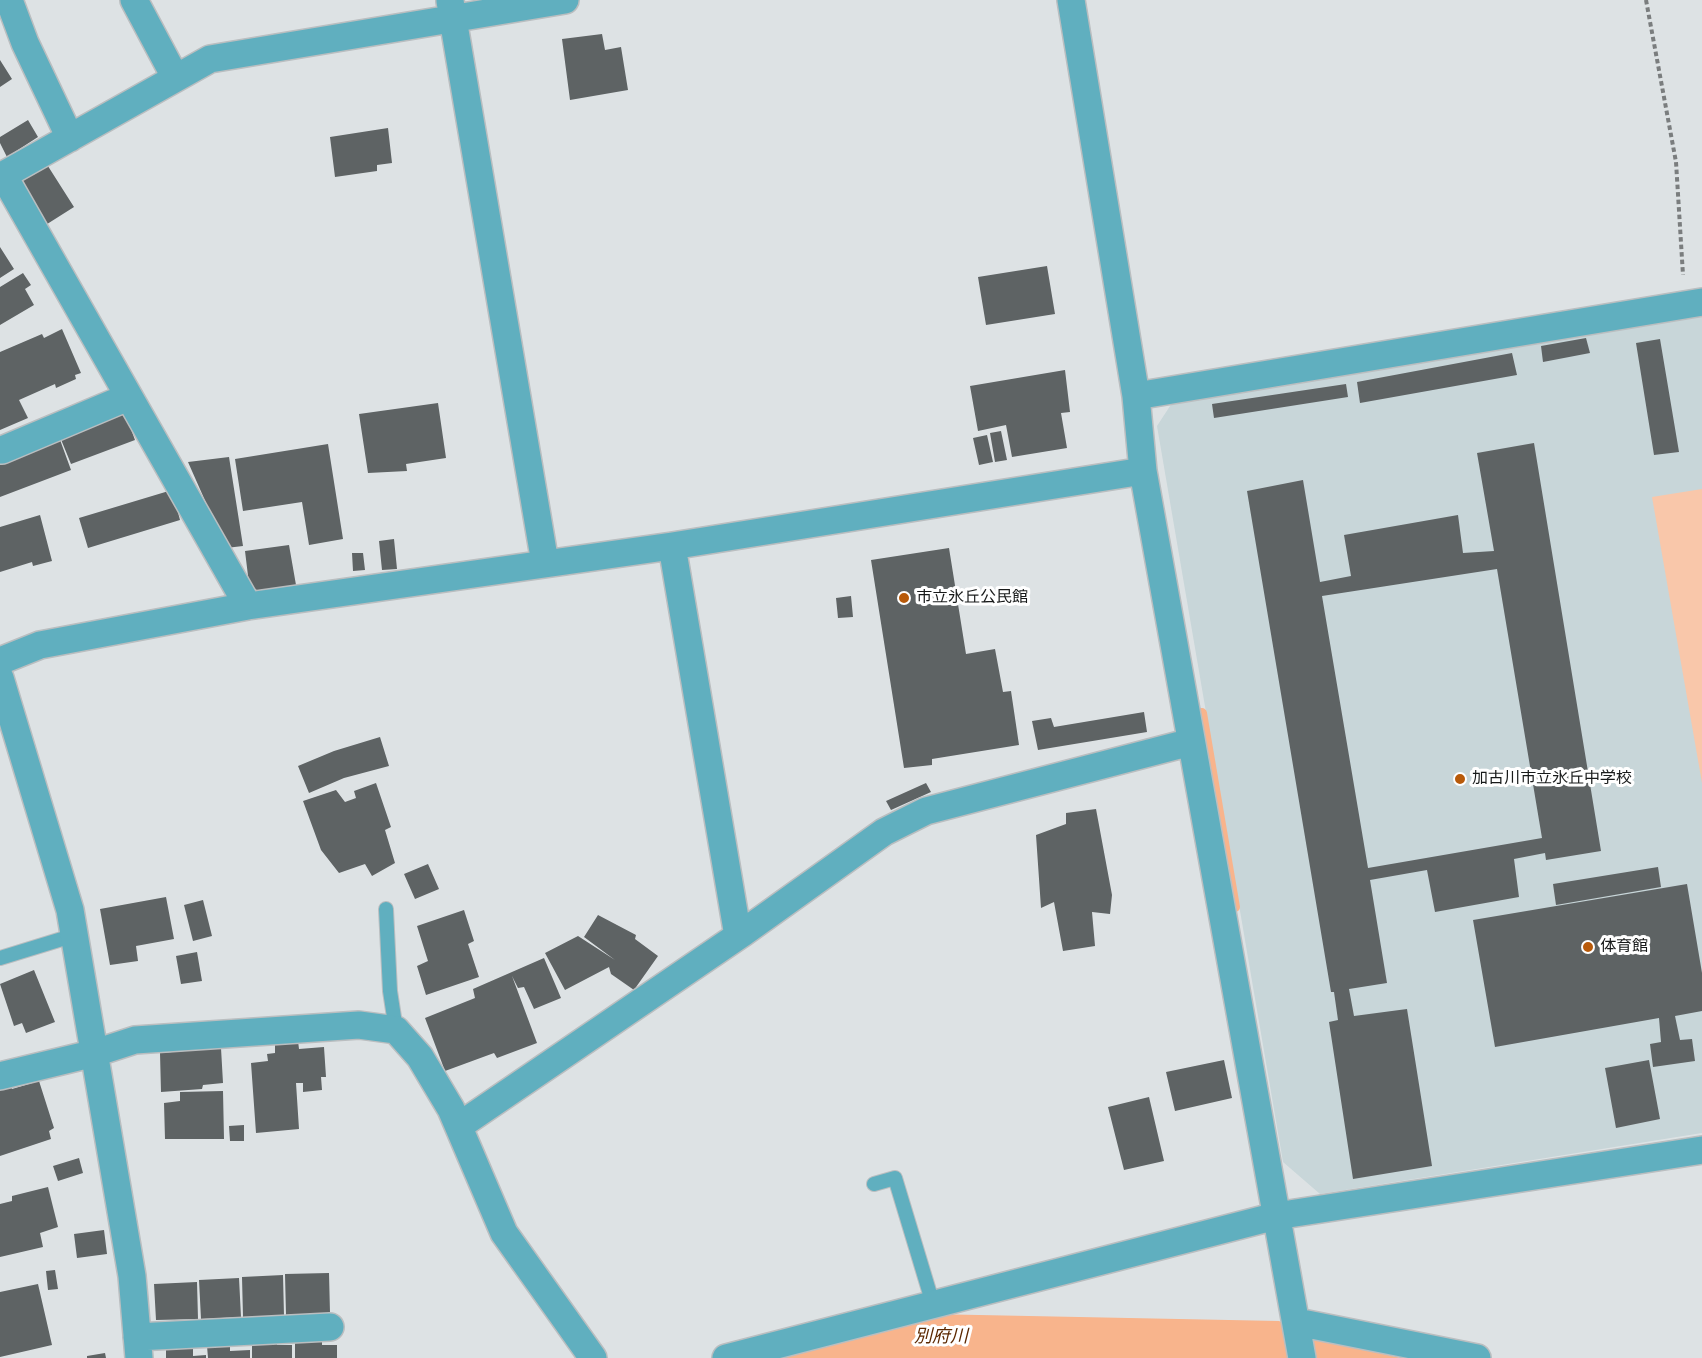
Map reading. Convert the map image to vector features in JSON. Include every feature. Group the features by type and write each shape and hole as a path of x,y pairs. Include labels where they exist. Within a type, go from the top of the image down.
{"street":[{"path":"9,0 25,43 70,138"},
{"path":"134,0 174,77"},
{"path":"248,606 1,176 174,77 210,59 451,9 565,0"},
{"path":"1071,0 1136,396 1143,471 1299,1340 1477,1358"},
{"path":"451,9 545,563"},
{"path":"1136,396 1693,303"},
{"path":"2,450 128,397"},
{"path":"0,661 40,645 248,606 672,546 1143,471"},
{"path":"672,546 738,936"},
{"path":"0,678 70,910 132,1276 138,1348 330,1327"},
{"path":"459,1126 738,936 884,832 926,811 1191,742"},
{"path":"0,1076 94,1053 135,1040 359,1025 396,1030 420,1057 459,1126 504,1233 593,1358"},
{"path":"726,1358 1276,1216 1702,1150"}],"lane":[{"path":"386,909 390,992 396,1030"},
{"path":"0,958 75,935"},
{"path":"874,1184 895,1178 933,1304"}],"path":[{"path":"1646,0 1676,162 1693,303"}],"shaded area":[{"name":"加古川市立氷丘中学校","path":"1702,316 1702,1133 1320,1194 1283,1162 1157,426 1172,403"},
{"path":"1702,489 1702,783 1652,497"}],"water":[{"name":"別府川","path":"929,1314 1279,1321 1323,1340 1401,1358 752,1358"}],"building":[{"path":"602,34 605,50 621,47 628,90 570,100 562,39"},
{"path":"0,60 12,79 0,87"},
{"path":"28,120 38,137 7,157 0,143 0,137"},
{"path":"388,128 392,163 377,165 377,171 335,177 330,137"},
{"path":"46,163 74,207 44,226 17,182"},
{"path":"0,247 14,269 0,278"},
{"path":"1047,266 1055,314 986,325 978,277"},
{"path":"23,273 31,285 25,289 34,305 0,325 0,287"},
{"path":"62,329 81,373 75,375 76,379 56,388 55,384 19,400 28,418 0,430 0,352 42,334 44,338"},
{"path":"1586,338 1590,353 1543,362 1541,346"},
{"path":"1660,339 1679,452 1654,455 1636,343"},
{"path":"1512,353 1517,375 1360,403 1357,382"},
{"path":"1065,370 1070,412 1061,413 1067,448 1012,457 1006,425 978,431 970,386"},
{"path":"1346,384 1348,397 1214,418 1212,404"},
{"path":"438,403 446,458 406,464 407,471 368,473 359,414"},
{"path":"125,413 135,440 71,464 60,437"},
{"path":"1001,431 1007,460 995,462 990,433"},
{"path":"987,435 993,462 979,465 973,438"},
{"path":"59,437 71,470 0,497 0,460"},
{"path":"1534,443 1601,851 1546,860 1545,853 1514,859 1519,897 1435,912 1427,870 1370,880 1387,983 1349,989 1354,1016 1407,1009 1432,1166 1353,1179 1329,1022 1338,1020 1334,992 1331,992 1247,491 1303,480 1320,582 1351,576 1344,535 1458,515 1463,553 1494,551 1477,453","holes":["1497,569 1542,838 1368,868 1322,596"]},
{"path":"328,444 343,539 309,545 302,502 243,511 235,459"},
{"path":"229,457 243,546 226,548 188,462"},
{"path":"172,490 180,520 88,548 79,518"},
{"path":"40,515 52,561 33,566 32,562 0,572 0,527"},
{"path":"394,539 397,569 382,570 379,541"},
{"path":"289,545 296,585 258,591 249,584 245,551"},
{"path":"949,548 966,654 995,649 1003,692 1011,691 1019,745 932,759 932,765 904,768 871,560"},
{"path":"352,553 363,553 365,570 353,571"},
{"path":"851,596 853,617 838,618 836,598"},
{"path":"1144,712 1147,732 1038,750 1032,721 1051,718 1054,727"},
{"path":"380,737 389,766 344,778 309,793 298,766 334,751"},
{"path":"376,783 391,827 385,830 395,863 372,876 365,864 339,873 321,850 303,801 336,790 345,802 356,798 354,791"},
{"path":"926,783 931,792 891,810 886,801"},
{"path":"1096,809 1112,895 1110,914 1092,912 1095,946 1063,951 1054,902 1041,908 1036,835 1066,824 1066,813"},
{"path":"428,864 439,889 415,899 404,874"},
{"path":"1658,867 1661,887 1556,905 1553,884"},
{"name":"体育館","path":"1687,884 1702,973 1702,1011 1675,1016 1680,1040 1692,1039 1695,1061 1653,1067 1650,1044 1661,1042 1659,1018 1495,1047 1473,920"},
{"path":"166,897 174,939 136,946 138,961 110,965 100,909"},
{"path":"203,900 212,936 193,941 184,905"},
{"path":"464,910 474,941 468,944 479,977 426,995 417,966 428,961 417,926"},
{"path":"598,915 636,935 635,939 658,956 634,990 611,974 609,967 565,990 545,953 578,936 615,960 584,937"},
{"path":"197,952 202,981 181,984 176,956"},
{"path":"544,958 561,998 534,1009 524,987 518,988 512,976 537,1043 497,1058 494,1053 445,1071 425,1018 475,998 473,989"},
{"path":"34,970 55,1022 26,1033 22,1023 14,1026 0,984"},
{"path":"298,1041 299,1049 324,1047 326,1077 321,1077 322,1090 303,1092 303,1083 296,1083 299,1129 256,1133 251,1063 268,1061 267,1054 275,1053 275,1043"},
{"path":"221,1048 223,1083 203,1085 202,1089 161,1092 160,1053"},
{"path":"1224,1060 1232,1098 1175,1111 1166,1072"},
{"path":"1649,1060 1660,1119 1616,1128 1605,1068"},
{"path":"39,1081 54,1128 49,1131 51,1139 0,1156 0,1089 11,1086 12,1089"},
{"path":"223,1091 224,1139 165,1139 164,1103 180,1101 180,1092"},
{"path":"1149,1097 1164,1161 1124,1170 1108,1107"},
{"path":"244,1125 244,1141 230,1141 229,1126"},
{"path":"79,1158 83,1173 58,1181 53,1166"},
{"path":"48,1187 58,1227 40,1233 43,1247 0,1257 0,1204 12,1201 12,1196"},
{"path":"104,1230 107,1254 77,1258 74,1234"},
{"path":"55,1270 58,1289 48,1290 46,1271"},
{"path":"329,1273 330,1313 286,1315 285,1274"},
{"path":"283,1275 284,1316 243,1317 242,1277"},
{"path":"239,1278 241,1317 201,1319 199,1280"},
{"path":"197,1282 198,1319 156,1320 154,1284"},
{"path":"38,1284 52,1345 0,1357 0,1292"},
{"path":"322,1340 322,1345 337,1345 337,1358 295,1358 295,1341"},
{"path":"252,1341 276,1341 277,1345 292,1345 292,1358 252,1358"},
{"path":"193,1344 193,1356 206,1355 206,1358 166,1358 166,1345"},
{"path":"230,1345 230,1351 250,1350 250,1358 208,1358 207,1346"},
{"path":"105,1353 106,1358 87,1358 87,1356"}],"waterway":[{"path":"1202,713 1235,907"}],"place":[{"name":"市立氷丘公民館","path":"904,598"},
{"name":"加古川市立氷丘中学校","path":"1460,779"},
{"name":"体育館","path":"1588,947"}]}
